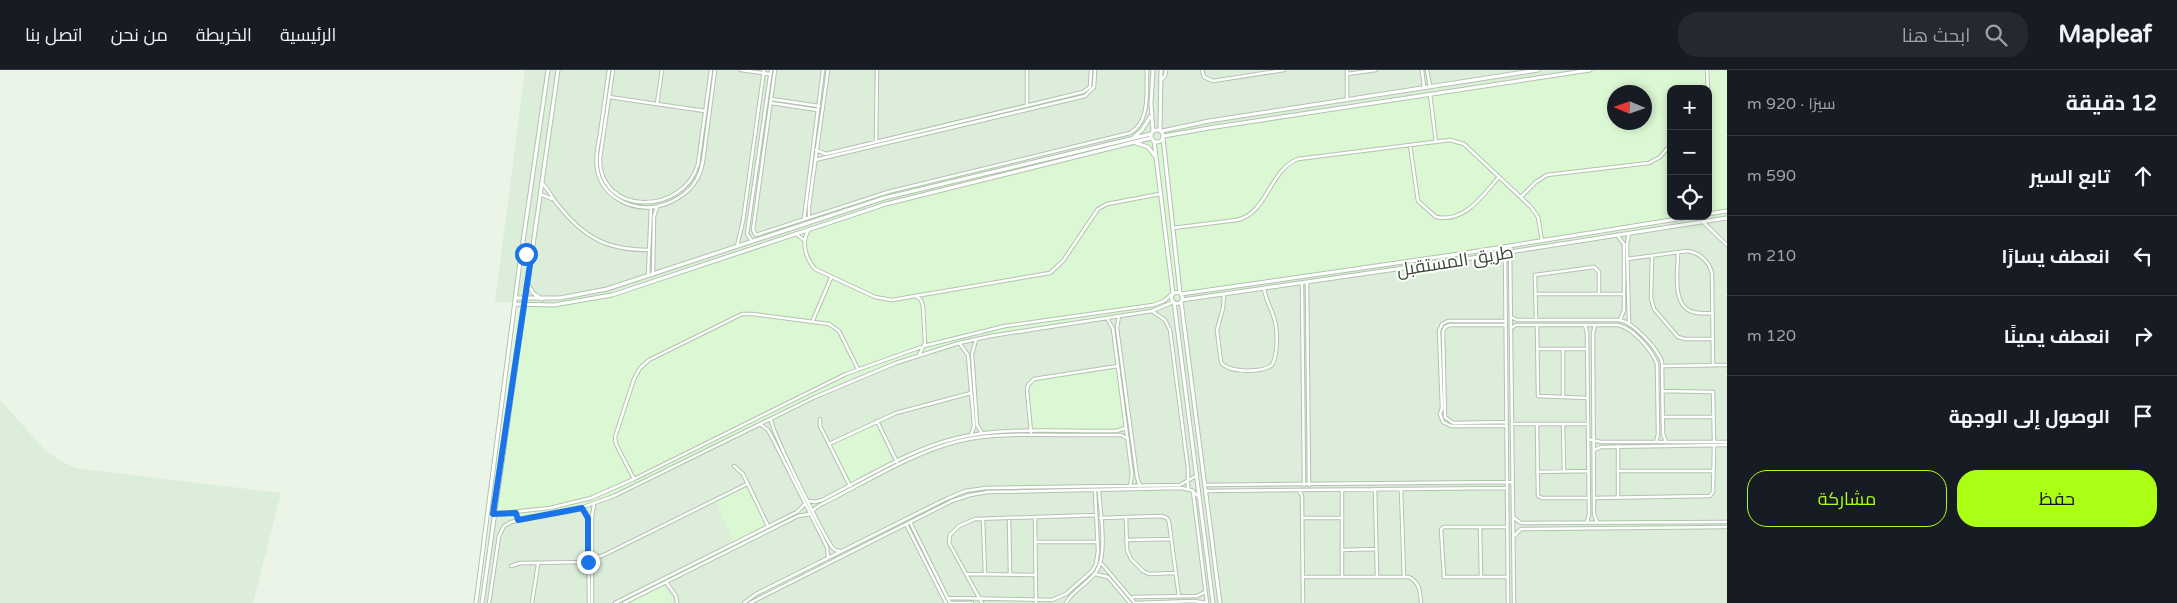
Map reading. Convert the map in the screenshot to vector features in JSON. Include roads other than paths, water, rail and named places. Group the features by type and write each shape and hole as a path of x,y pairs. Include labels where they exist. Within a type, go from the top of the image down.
{"street":[{"path":"476,603 522,249 548,70"},
{"path":"482,603 493,514 558,70"},
{"path":"608,70 596,164 600,181 610,194 627,204 650,207 677,199 693,186 700,173 705,111 711,70"},
{"path":"613,70 600,163 604,179 614,190 627,200 639,202 660,200 674,195 685,188 693,178 702,149 716,70"},
{"path":"657,104 662,70"},
{"path":"741,70 770,74"},
{"path":"753,241 747,235 771,70"},
{"path":"775,70 753,232 757,235 899,189 1130,133 1139,127 1145,116 1147,70"},
{"path":"804,219 824,70"},
{"path":"809,217 816,150 828,70"},
{"path":"876,142 877,70"},
{"path":"1027,70 1027,106"},
{"path":"815,160 876,142 1085,92 1090,85 1091,70"},
{"path":"816,150 822,154 829,155 1085,96 1094,87 1095,70"},
{"path":"1153,70 1152,136 1213,603"},
{"path":"1161,70 1161,131 1220,603"},
{"path":"1161,80 1166,70"},
{"path":"1202,70 1206,78 1213,81 1284,70"},
{"path":"1347,100 1346,72 1375,70"},
{"path":"1422,70 1424,87"},
{"path":"1428,70 1430,86"},
{"path":"516,298 542,299 592,293 652,275 840,212 902,194 1131,143 1161,131 1208,121 1538,70"},
{"path":"515,304 554,304 612,294 886,204 1107,147 1132,138 1152,136 1160,142 1163,137 1209,128 1590,70"},
{"path":"1707,70 1708,85"},
{"path":"737,247 743,221 764,72"},
{"path":"1430,94 1436,142"},
{"path":"609,97 705,111"},
{"path":"771,99 818,108"},
{"path":"771,103 818,108"},
{"path":"1151,104 1154,112 1160,111"},
{"path":"1132,138 1142,130 1151,114"},
{"path":"1208,121 1209,128"},
{"path":"946,125 948,129"},
{"path":"1173,228 1247,217 1255,211 1284,168 1298,160 1450,140 1464,144 1521,197 1538,217 1542,241"},
{"path":"1131,143 1148,147 1156,158"},
{"path":"1410,145 1418,201 1436,216 1456,216 1465,213 1500,177"},
{"path":"1521,197 1536,182 1547,175 1649,163 1660,157 1667,149"},
{"path":"542,183 575,224 596,239 618,248 649,250"},
{"path":"610,194 614,190"},
{"path":"540,194 553,199"},
{"path":"809,229 804,240 807,257 812,266 831,278 881,299 892,300 1050,273 1063,261 1098,209 1107,204 1160,194"},
{"path":"648,276 652,218 657,206"},
{"path":"650,207 652,218 652,275"},
{"path":"1712,213 1727,211"},
{"path":"840,212 842,218"},
{"path":"831,215 833,221"},
{"name":"طريق المستقبل","path":"1173,302 1507,253 1727,218"},
{"name":"طريق المستقبل","path":"1172,294 1542,241 1671,220"},
{"path":"743,221 749,222"},
{"path":"1703,222 1727,245"},
{"path":"1629,233 1625,244 1624,294 1629,323"},
{"path":"796,234 804,240"},
{"path":"1617,235 1625,244 1627,259 1626,310 1620,320"},
{"path":"1507,246 1506,426 1508,603"},
{"path":"522,249 526,254 532,251"},
{"path":"1627,259 1678,252 1696,252 1710,267 1713,313 1713,365"},
{"path":"1678,252 1678,292 1680,302 1690,312 1713,313"},
{"path":"1507,253 1510,316 1514,603"},
{"path":"1652,256 1652,298 1654,309 1678,337 1685,339 1713,339"},
{"path":"1536,320 1535,275 1591,266 1599,272 1599,294"},
{"path":"813,321 831,278"},
{"path":"527,279 530,290 542,299"},
{"path":"1307,283 1309,484"},
{"path":"1302,284 1304,485"},
{"path":"1224,295 1223,308 1217,330 1221,362 1232,370 1263,370 1272,365 1275,355 1276,324 1266,302 1264,289"},
{"path":"1201,291 1202,298"},
{"path":"493,514 516,513 580,502 634,480 790,401 858,369 925,345 1005,326 1153,305 1164,301 1172,294"},
{"path":"1536,294 1624,294"},
{"path":"916,296 922,303 925,345 920,355"},
{"path":"489,603 500,533 507,524 594,504 656,476 854,379 920,355 976,339 1152,312 1173,302"},
{"path":"1152,312 1165,320 1170,330 1188,469 1188,489"},
{"path":"634,480 616,444 615,437 636,373 644,363 742,314 829,324 839,331 858,369"},
{"path":"1119,316 1115,328 1118,366 1134,474 1140,486"},
{"path":"1510,316 1514,320 1620,320 1629,323 1659,354 1663,366 1663,417 1666,442"},
{"path":"1107,318 1115,328 1134,474 1129,486"},
{"path":"1521,320 1521,325"},
{"path":"1506,325 1448,321 1442,324 1439,331 1444,410 1447,419 1453,422 1506,422"},
{"path":"1475,323 1506,321"},
{"path":"1510,329 1521,325 1595,325 1623,326 1631,330 1654,356 1658,368 1656,442"},
{"path":"1537,325 1537,395 1540,397 1588,398"},
{"path":"1585,325 1589,472 1589,514 1587,522"},
{"path":"1595,325 1593,333 1593,438 1594,514 1596,522"},
{"path":"976,339 970,357 971,393 975,421 982,433"},
{"path":"1641,342 1645,339"},
{"path":"959,343 966,349 970,357 975,421 971,435"},
{"path":"925,345 931,352"},
{"path":"1537,349 1587,349"},
{"path":"1563,349 1563,397"},
{"path":"1663,366 1727,364"},
{"path":"1030,432 1027,390 1028,385 1034,379 1118,366"},
{"path":"1441,366 1442,408 1440,414 1443,422 1451,426 1506,426"},
{"path":"1594,498 1708,497 1713,492 1714,394 1712,391 1663,391"},
{"path":"829,444 877,421 918,406 971,393"},
{"path":"503,395 507,399 510,398"},
{"path":"790,401 793,408"},
{"path":"502,412 506,410 508,412"},
{"path":"1663,417 1714,417"},
{"path":"771,419 777,436 813,510 831,544 835,550 840,552"},
{"path":"820,419 819,422 850,486"},
{"path":"877,421 897,462"},
{"path":"760,424 768,430 827,547 828,558"},
{"path":"1511,424 1588,424"},
{"path":"1537,424 1537,492 1540,497 1589,498"},
{"path":"1563,424 1564,472"},
{"path":"813,510 823,501 897,462 944,446 978,438 1116,433 1126,428"},
{"path":"809,501 823,501 932,445 971,435 1030,432 1116,433 1128,439"},
{"path":"772,439 777,436"},
{"path":"1588,438 1601,442 1714,444"},
{"path":"1601,442 1601,447"},
{"path":"1594,450 1601,447 1618,446 1727,444"},
{"path":"1618,446 1618,497"},
{"path":"734,466 741,471 768,526"},
{"path":"652,470 656,476"},
{"path":"1618,471 1714,471"},
{"path":"1537,472 1589,472"},
{"path":"744,603 774,585 946,499 980,488 1180,485 1196,476"},
{"path":"1205,485 1512,482"},
{"path":"1419,483 1419,488"},
{"path":"592,559 748,484"},
{"path":"1278,485 1278,490"},
{"path":"1206,491 1512,488"},
{"path":"750,603 948,503 982,492 1188,489 1199,496"},
{"path":"1376,489 1377,577"},
{"path":"1400,489 1404,577"},
{"path":"1299,490 1302,496 1303,603"},
{"path":"1302,496 1306,490"},
{"path":"1342,490 1342,577"},
{"path":"948,598 1036,601 1060,598 1089,574 1098,560 1097,491"},
{"path":"1066,603 1095,574 1101,562 1097,491"},
{"path":"1131,597 1207,603 1192,491"},
{"path":"946,499 948,503"},
{"path":"591,603 588,562 590,527 594,504"},
{"path":"624,603 795,515 805,504"},
{"path":"582,508 587,515 590,527 592,559 591,603"},
{"path":"516,513 518,520"},
{"path":"615,603 768,526 795,515 810,514"},
{"path":"1589,514 1594,514"},
{"path":"982,603 949,545 948,538 963,524 983,519 1096,515"},
{"path":"1513,516 1518,522 1549,523 1727,522"},
{"path":"1036,517 1036,601"},
{"path":"1126,517 1128,555 1144,573 1154,575 1176,573"},
{"path":"1100,518 1166,517 1169,520 1179,597"},
{"path":"1009,518 1010,575"},
{"path":"1302,518 1342,518"},
{"path":"983,519 985,574"},
{"path":"1663,528 1664,522"},
{"path":"908,523 950,603 972,603"},
{"path":"908,523 946,603"},
{"path":"1549,523 1549,529"},
{"path":"1508,527 1444,527 1441,529 1443,576 1446,578 1508,577"},
{"path":"1480,527 1481,577"},
{"path":"1513,537 1521,530 1727,527"},
{"path":"1126,540 1171,539"},
{"path":"1036,542 1098,542"},
{"path":"827,547 831,544"},
{"path":"1342,550 1376,549"},
{"path":"511,566 520,563 588,562"},
{"path":"1101,562 1108,573 1135,603 1199,596 1205,592"},
{"path":"532,603 538,564"},
{"path":"966,574 1036,575"},
{"path":"1095,574 1108,577 1130,603"},
{"path":"1303,577 1411,578 1418,585 1421,603"},
{"path":"666,582 676,596 677,603"},
{"path":"774,585 776,589"},
{"path":"1199,596 1199,601"}]}
